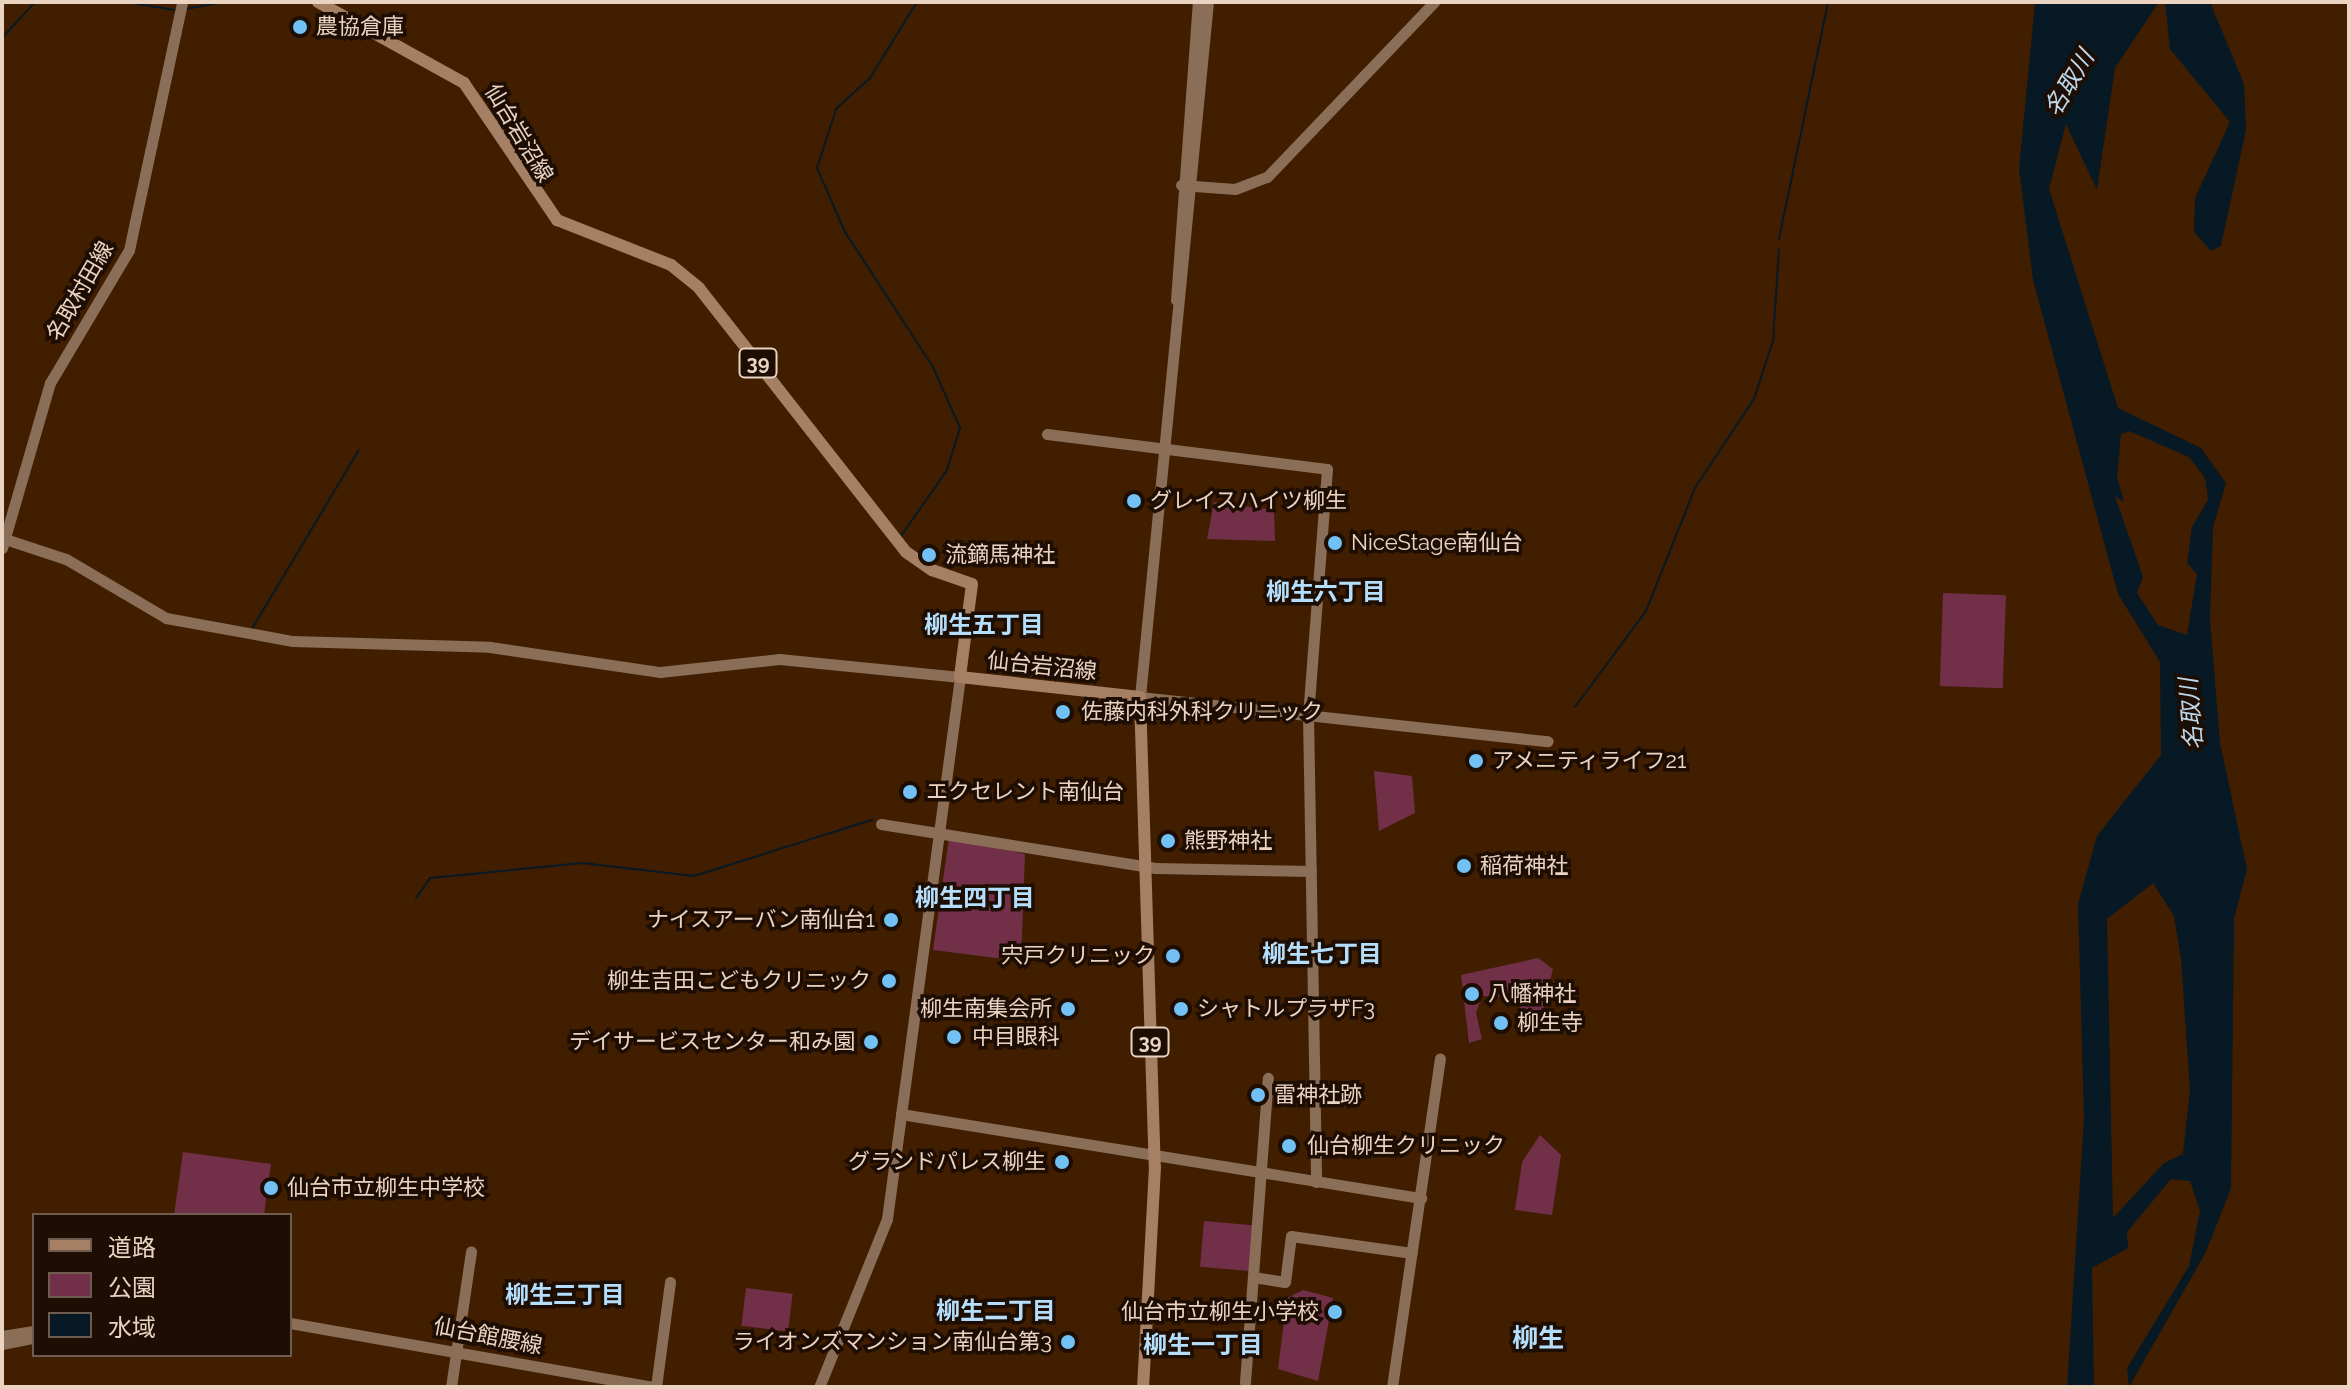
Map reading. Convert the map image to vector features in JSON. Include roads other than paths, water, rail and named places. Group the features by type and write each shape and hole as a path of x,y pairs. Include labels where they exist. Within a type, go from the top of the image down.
{"main road":[{"name":"仙台岩沼線","path":"318,2 464,83 557,220 671,265 699,288 906,552 945,577 972,584 960,677 1140,697"},
{"name":"39","path":"1140,697 1154,1156 1143,1387"}],"street":[{"path":"1198,2 1186,186 1140,697 1548,741"},
{"path":"1186,186 1208,2"},
{"path":"1186,186 1235,189 1267,177 1434,2"},
{"name":"名取村田線","path":"3,542 50,383 129,250 181,8"},
{"path":"1047,434 1327,469 1308,715 1316,1182"},
{"path":"3,542 66,559 166,618 293,641 490,647 660,672 779,659 960,677 883,1238 819,1387"},
{"path":"881,824 1146,867 1311,871"},
{"path":"1392,1387 1440,1058"},
{"path":"1245,1382 1268,1078"},
{"path":"901,1114 1421,1198"},
{"path":"1253,1277 1285,1282 1291,1236 1412,1253"},
{"path":"451,1387 471,1251"},
{"path":"655,1387 670,1282"},
{"name":"仙台館腰線","path":"292,1317 315,1324 655,1387"},
{"name":"仙台館腰線","path":"292,1323 315,1324"},
{"path":"2,1336 32,1331"},
{"path":"2,1344 32,1338"}],"water":[{"name":"名取川","path":"2035,2 2159,2 2115,68 2097,190 2066,124 2049,189 2118,408 2201,448 2226,483 2213,528 2210,619 2220,743 2247,869 2234,919 2231,1188 2206,1252 2129,1387 2127,1368 2189,1266 2200,1211 2190,1181 2171,1179 2127,1232 2128,1248 2092,1268 2094,1387 2067,1387 2084,1119 2078,904 2097,836 2161,755 2160,662 2118,594 2033,280 2019,169","holes":["2129,431 2189,457 2205,478 2208,500 2192,527 2187,563 2197,574 2187,635 2158,625 2137,593 2143,577 2115,496 2124,502 2117,477 2121,434","2153,883 2174,916 2181,959 2190,1090 2183,1154 2164,1163 2113,1218 2107,919"]},
{"path":"2165,2 2210,2 2244,84 2246,130 2221,246 2211,251 2194,232 2195,198 2230,122 2170,49"}],"waterway":[{"path":"2,38 35,2"},
{"path":"125,2 175,10"},
{"path":"185,9 223,2"},
{"path":"901,536 947,470 960,428 933,367 845,232 817,168 836,109 870,78 917,2"},
{"path":"1779,239 1828,2"},
{"path":"1575,707 1646,611 1695,488 1754,399 1773,341 1779,249"},
{"path":"253,627 359,450"},
{"path":"416,898 430,878 582,863 694,876 872,820"}],"place":[{"name":"農協倉庫","path":"300,27"},
{"name":"グレイスハイツ柳生","path":"1134,501"},
{"name":"NiceStage南仙台","path":"1335,543"},
{"name":"流鏑馬神社","path":"929,555"},
{"name":"佐藤内科外科クリニック","path":"1063,712"},
{"name":"アメニティライフ21","path":"1476,761"},
{"name":"エクセレント南仙台","path":"910,792"},
{"name":"熊野神社","path":"1168,841"},
{"name":"稲荷神社","path":"1464,866"},
{"name":"ナイスアーバン南仙台1","path":"891,920"},
{"name":"宍戸クリニック","path":"1173,956"},
{"name":"柳生吉田こどもクリニック","path":"889,981"},
{"name":"八幡神社","path":"1472,994"},
{"name":"柳生南集会所","path":"1068,1009"},
{"name":"シャトルプラザF3","path":"1181,1009"},
{"name":"柳生寺","path":"1501,1023"},
{"name":"中目眼科","path":"954,1037"},
{"name":"デイサービスセンター和み園","path":"871,1042"},
{"name":"雷神社跡","path":"1258,1095"},
{"name":"仙台柳生クリニック","path":"1289,1146"},
{"name":"グランドパレス柳生","path":"1062,1162"},
{"name":"仙台市立柳生中学校","path":"271,1188"},
{"name":"仙台市立柳生小学校","path":"1335,1312"},
{"name":"ライオンズマンション南仙台第3","path":"1068,1342"}],"district":[{"name":"柳生六丁目","path":"1326,592"},
{"name":"柳生五丁目","path":"984,625"},
{"name":"柳生四丁目","path":"975,898"},
{"name":"柳生七丁目","path":"1322,954"},
{"name":"柳生三丁目","path":"565,1295"},
{"name":"柳生二丁目","path":"996,1311"},
{"name":"柳生","path":"1538,1339"},
{"name":"柳生一丁目","path":"1203,1345"}]}
